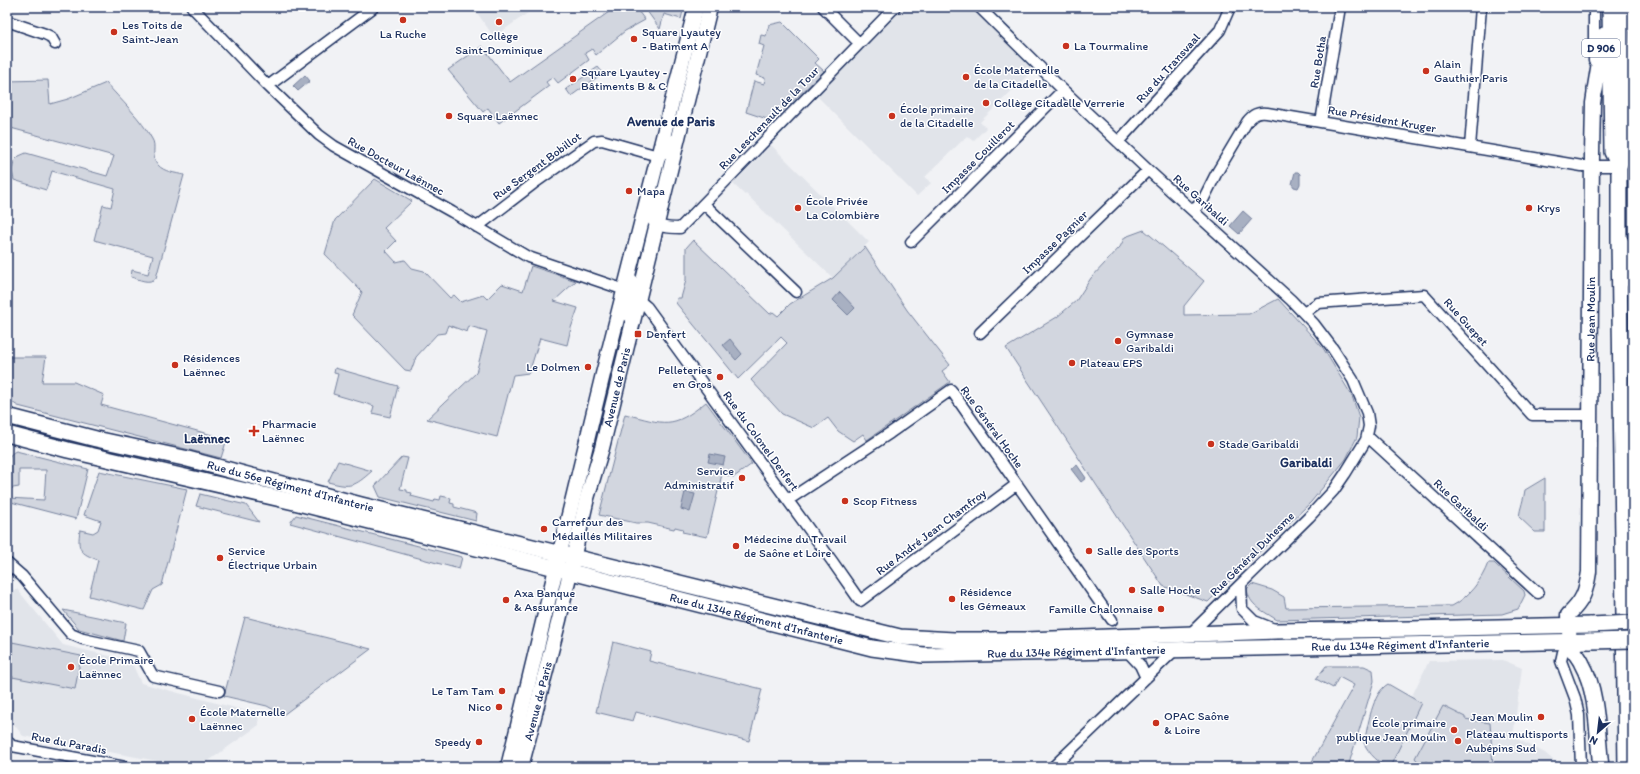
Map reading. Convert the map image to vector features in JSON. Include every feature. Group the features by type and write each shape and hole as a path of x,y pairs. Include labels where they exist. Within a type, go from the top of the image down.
{"main road":[{"name":"Avenue de Paris","path":"521,767 565,563 603,374 696,7"},
{"name":"Avenue de Paris","path":"508,767 625,353 710,7"},
{"name":"D 906","path":"1595,90 1610,7"},
{"name":"D 906","path":"1610,7 1612,152 1619,166"},
{"name":"D 906","path":"1622,7 1624,154 1619,166 1619,238 1626,767"},
{"name":"Rue Jean Moulin","path":"1568,620 1580,604 1587,586 1589,572 1592,166 1593,103 1595,90"},
{"path":"1619,238 1630,257 1633,282"},
{"name":"Rue du 56e Régiment d'Infanterie","path":"7,416 96,439 184,458 256,476 565,563"},
{"name":"Rue du 56e Régiment d'Infanterie","path":"7,434 68,450 565,563"},
{"name":"Rue du 134e Régiment d'Infanterie","path":"565,563 900,637 954,640 1009,640 1277,631 1538,625 1568,620 1591,624 1633,624"},
{"name":"Rue du 134e Régiment d'Infanterie","path":"565,563 872,648 923,654 1175,650 1276,646 1569,643 1633,640"},
{"path":"1568,620 1569,643 1583,664 1590,682 1596,718 1601,767"}],"street":[{"name":"Rue Docteur Laënnec","path":"192,7 268,86 319,135 334,146 528,257 625,290"},
{"path":"268,86 374,7"},
{"path":"823,7 860,43"},
{"name":"Rue Leschenault de la Tour","path":"656,224 680,228 894,7"},
{"name":"Rue Garibaldi","path":"978,7 1118,142 1194,210 1304,313 1333,349 1356,386 1367,413 1369,426 1367,436 1345,474"},
{"name":"Rue du Transvaal","path":"1118,142 1220,30 1230,7"},
{"name":"Rue Botha","path":"1321,122 1340,7"},
{"path":"1470,147 1481,7"},
{"name":"Rue Jean Moulin","path":"1594,7 1595,90"},
{"path":"7,21 45,34 51,37 54,44"},
{"name":"Impasse Couillerot","path":"911,242 1063,90"},
{"path":"658,156 669,151 685,112"},
{"name":"Rue Président Kruger","path":"1194,210 1203,200 1222,164 1247,122 1254,114 1267,113 1582,166 1619,166"},
{"name":"Rue Sergent Bobillot","path":"477,228 551,170 594,141 602,140 658,156"},
{"name":"Impasse Pagnier","path":"980,333 1148,170"},
{"path":"654,171 655,187 651,217 656,224"},
{"path":"704,204 796,292"},
{"path":"635,250 636,259 630,287 632,293 638,299"},
{"path":"625,290 630,297 631,305 624,333 623,345 625,353"},
{"name":"Rue Guepet","path":"1304,313 1318,303 1424,295 1532,415 1591,415"},
{"name":"Rue du Colonel Denfert","path":"638,299 647,307 860,601"},
{"name":"Rue Général Hoche","path":"788,500 890,433 951,390 1112,620"},
{"name":"Rue Garibaldi","path":"1367,436 1538,593"},
{"name":"Rue Général Duhesme","path":"1053,767 1175,650 1322,503 1345,474"},
{"name":"Rue André Jean Chamfroy","path":"860,601 1017,484"},
{"path":"7,563 22,576 71,634 84,639 139,651 153,676 219,691"},
{"path":"1241,584 1242,609 1254,621 1277,631"},
{"path":"1569,643 1563,652 1561,662 1575,698 1579,715 1581,767"},
{"path":"1126,650 1140,665 1146,678"},
{"name":"Rue du Paradis","path":"7,744 125,767"}],"shaded area":[{"name":"Collège Saint-Dominique","path":"473,7 536,7 494,37"},
{"path":"616,7 635,7 645,20 625,31 596,55 592,49 585,53 589,60 558,83 553,77 546,82 549,86 499,123 488,108 483,112 448,70 482,46 510,82"},
{"path":"644,7 684,7 681,19 664,14 660,29"},
{"path":"904,7 971,7 1033,70 980,122 986,128 973,141 967,136 925,177 931,183 917,196 817,96"},
{"path":"782,22 819,59 815,63 824,71 773,121 746,112 754,81 764,84 765,78 756,75 764,46 759,44 761,35 766,36 769,25"},
{"path":"598,67 603,73 571,96 566,89"},
{"path":"48,80 50,104 68,99 106,83 137,117 148,132 154,145 154,158 158,165 167,171 184,175 156,278 153,280 144,281 131,277 132,270 148,274 153,256 94,240 103,205 111,207 115,189 52,171 46,190 14,180 12,171 14,161 19,156 26,153 107,176 114,156 7,127 7,81"},
{"name":"École Privée La Colombière","path":"771,145 869,242 833,278 746,194 745,195 733,184"},
{"path":"375,179 412,201 384,228 396,241 386,251 396,262 405,260 412,268 424,271 450,298 454,295 461,302 483,295 487,299 502,284 523,291 531,266 576,281 554,301 578,308 567,345 540,338 529,373 513,375 497,437 427,419 476,373 487,331 469,326 467,332 448,325 445,333 437,334 416,357 411,371 405,370 352,315 362,292 325,254 335,220"},
{"name":"Stade Garibaldi","path":"1144,230 1204,281 1184,306 1184,315 1249,314 1278,299 1323,348 1352,396 1359,417 1357,437 1346,459 1311,502 1208,602 1163,586 1006,348 1057,317 1076,301 1091,278 1120,247 1125,237"},
{"path":"693,240 770,314 773,312 778,316 790,304 833,278 865,247 907,310 950,365 942,371 950,382 867,440 863,434 853,441 838,431 828,418 814,428 782,414 751,380 787,343 781,337 738,379 676,303 677,298 681,298 686,280 686,248"},
{"path":"1633,342 1633,554 1630,343"},
{"path":"7,357 46,357 42,382 74,382 104,395 101,405 227,439 221,458 18,406 7,399"},
{"path":"335,368 398,386 390,417 372,413 374,406 333,394 338,374 334,373"},
{"path":"706,402 752,464 734,477 722,474 707,537 682,532 683,529 675,527 674,529 648,523 636,523 599,515 625,414 659,422 676,421 685,417"},
{"path":"16,451 88,469 76,519 7,501 7,498 44,500 46,470 19,470 19,487 7,489 7,462"},
{"path":"402,457 408,458 400,489 407,490 407,492 412,493 411,496 434,502 435,499 440,500 441,496 451,498 450,503 454,504 454,507 477,513 476,521 380,497 375,486"},
{"path":"338,461 372,471 352,485 342,485 328,482"},
{"path":"99,471 187,489 162,585 153,590 144,610 89,596 98,560 87,555 81,550 79,537 80,530 93,533 98,530 101,521 84,515"},
{"path":"1545,478 1545,532 1535,532 1519,517 1525,490"},
{"path":"200,494 246,505 259,522 196,506"},
{"path":"296,515 462,557 459,569 290,523"},
{"path":"1488,563 1494,563 1524,591 1525,595 1518,609 1502,614 1277,620 1254,604 1248,595 1247,589 1252,584 1272,590 1284,597 1286,608 1452,606 1458,603 1474,588"},
{"name":"École Primaire Laënnec","path":"17,589 63,645 131,661 141,683 258,714 259,725 200,767 190,767 23,736 7,715 7,593"},
{"path":"63,610 126,623 123,641 79,629"},
{"path":"245,617 371,649 283,715 267,706 224,696"},
{"path":"12,642 81,656 75,689 7,676 7,666"},
{"path":"613,642 651,652 649,661 762,689 749,741 636,712 633,721 596,712"},
{"path":"1503,660 1522,668 1513,737 1545,753 1553,760 1549,767 1377,767 1429,661"},
{"path":"1326,666 1364,666 1373,670 1374,681 1348,767 1309,767 1354,685 1339,677 1333,688 1316,679"},
{"path":"1388,684 1421,703 1390,767 1382,764 1375,758 1364,743 1374,702 1383,688"},
{"name":"Plateau multisports Aubépins Sud","path":"1443,706 1465,717 1465,719 1490,723 1493,767 1432,767 1426,761 1422,766 1415,758"}],"water":[{"path":"305,75 310,81 298,91 293,86"},
{"path":"1295,172 1300,174 1300,184 1298,188 1294,187 1292,184"},
{"path":"1243,211 1252,219 1239,234 1230,226"},
{"path":"840,292 855,308 848,315 833,300"},
{"path":"730,339 742,354 736,360 723,345"},
{"path":"710,454 725,457 723,465 708,462"},
{"path":"1077,465 1086,478 1081,482 1071,469"},
{"path":"685,492 695,494 690,512 681,509"}],"place":[{"name":"La Ruche","path":"403,20"},
{"name":"Collège Saint-Dominique","path":"499,22"},
{"name":"Les Toits de Saint-Jean","path":"114,32"},
{"name":"Square Lyautey - Batiment A","path":"634,39"},
{"name":"La Tourmaline","path":"1066,46"},
{"name":"Alain Gauthier Paris","path":"1426,71"},
{"name":"École Maternelle de la Citadelle","path":"966,77"},
{"name":"Square Lyautey - Bâtiments B & C","path":"573,79"},
{"name":"Collège Citadelle Verrerie","path":"986,103"},
{"name":"Square Laënnec","path":"449,116"},
{"name":"École primaire de la Citadelle","path":"892,116"},
{"name":"Mapa","path":"629,191"},
{"name":"École Privée La Colombière","path":"798,208"},
{"name":"Krys","path":"1529,208"},
{"name":"Denfert","path":"638,334"},
{"name":"Gymnase Garibaldi","path":"1118,341"},
{"name":"Plateau EPS","path":"1072,363"},
{"name":"Résidences Laënnec","path":"175,365"},
{"name":"Le Dolmen","path":"588,367"},
{"name":"Pelleteries en Gros","path":"720,377"},
{"name":"Pharmacie Laënnec","path":"254,431"},
{"name":"Stade Garibaldi","path":"1211,444"},
{"name":"Service Administratif","path":"742,478"},
{"name":"Scop Fitness","path":"845,501"},
{"name":"Carrefour des Médaillés Militaires","path":"544,529"},
{"name":"Médecine du Travail de Saône et Loire","path":"736,546"},
{"name":"Salle des Sports","path":"1089,551"},
{"name":"Service Électrique Urbain","path":"220,558"},
{"name":"Salle Hoche","path":"1132,590"},
{"name":"Résidence les Gémeaux","path":"952,599"},
{"name":"Axa Banque & Assurance","path":"506,600"},
{"name":"Famille Chalonnaise","path":"1161,609"},
{"name":"École Primaire Laënnec","path":"71,667"},
{"name":"Le Tam Tam","path":"502,691"},
{"name":"Nico","path":"499,707"},
{"name":"Jean Moulin","path":"1541,717"},
{"name":"École Maternelle Laënnec","path":"192,719"},
{"name":"OPAC Saône & Loire","path":"1156,723"},
{"name":"École primaire publique Jean Moulin","path":"1454,730"},
{"name":"Plateau multisports Aubépins Sud","path":"1458,741"},
{"name":"Speedy","path":"479,742"}],"district":[{"name":"Avenue de Paris","path":"671,121"},
{"name":"Laënnec","path":"207,438"},
{"name":"Garibaldi","path":"1306,462"}]}
